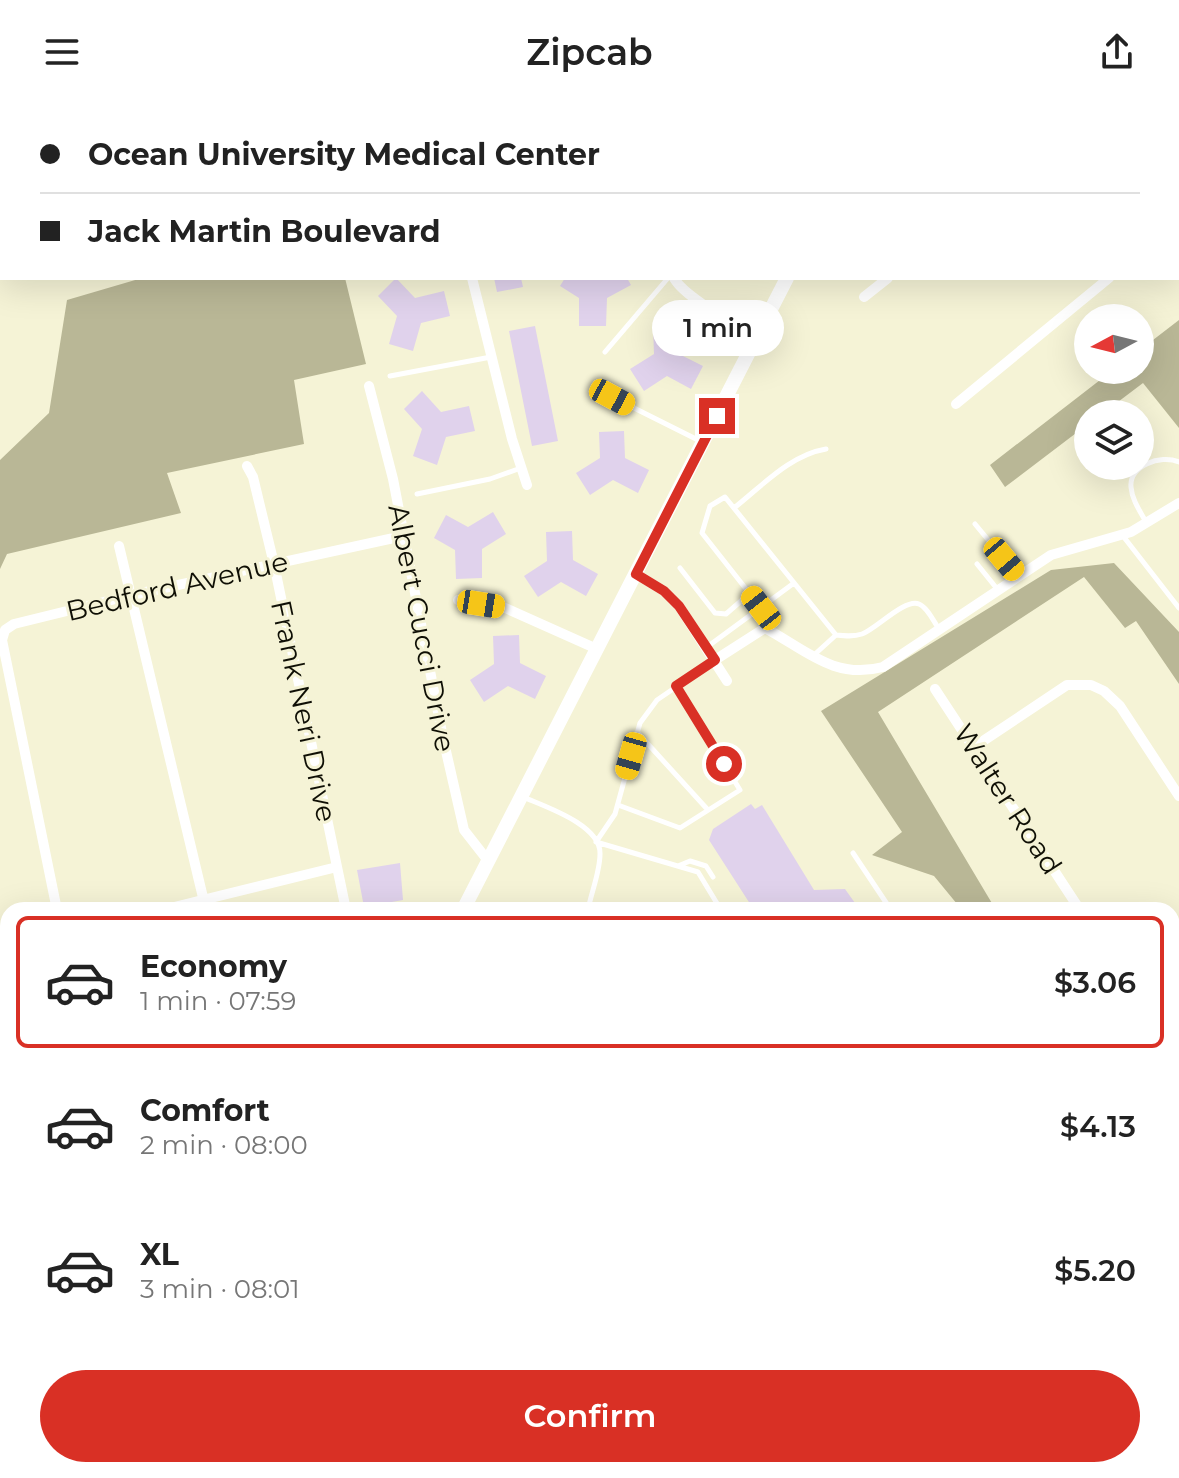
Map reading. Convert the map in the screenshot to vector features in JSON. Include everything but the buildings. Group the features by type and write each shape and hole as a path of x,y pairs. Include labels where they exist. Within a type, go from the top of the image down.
{"street":[{"path":"473,280 527,485"},
{"path":"673,280 707,307 757,337"},
{"path":"467,902 786,280"},
{"path":"864,297 885,280"},
{"path":"956,404 1107,280"},
{"name":"Albert Cucci Drive","path":"369,386 393,479 464,830 489,862"},
{"name":"Frank Neri Drive","path":"247,466 253,477 274,564 344,902"},
{"path":"715,660 765,628 830,666 863,672 883,667 1051,555 1123,535 1179,503"},
{"name":"Bedford Avenue","path":"55,902 9,682 2,640 5,630 14,624 132,595 403,536"},
{"path":"119,546 204,902"},
{"path":"636,574 664,591 679,606 727,681"},
{"path":"458,600 503,607 597,649"},
{"path":"974,747 1067,685 1091,685 1104,691 1120,706 1179,796"},
{"name":"Walter Road","path":"935,689 1075,902"},
{"path":"215,902 337,867"}],"lane":[{"path":"605,352 669,280"},
{"path":"390,376 492,357"},
{"path":"612,397 703,442"},
{"path":"734,508 790,463 813,451 826,449"},
{"path":"1147,523 1134,499 1130,483 1134,475 1154,459 1166,458 1179,462"},
{"path":"417,494 490,479 521,468"},
{"path":"765,628 761,608 702,533 710,506 725,497 836,635 850,637 864,633 906,605 914,603 921,604 939,629"},
{"path":"975,524 1019,577"},
{"path":"1123,535 1179,608"},
{"path":"977,564 998,590"},
{"path":"680,568 715,613 726,614 749,594"},
{"path":"706,648 794,583"},
{"path":"814,655 836,635"},
{"path":"596,842 615,814 640,723 657,700 715,660"},
{"path":"617,805 680,828 740,790 676,686"},
{"path":"637,732 708,810"},
{"path":"523,797 581,824 594,835 601,853 590,902"},
{"path":"596,842 698,872 716,902"},
{"path":"853,853 886,902"},
{"path":"678,866 690,861 706,866 713,877"}],"shaded area":[{"path":"135,280 345,280 366,364 294,380 304,444 167,473 181,513 7,554 0,569 0,460 49,413 67,300"},
{"path":"1179,320 1179,428 1144,384 1154,384 1154,339"},
{"path":"1095,384 1142,384 1121,400 1074,400"},
{"path":"1074,400 1074,435 1005,487 990,465"},
{"path":"1114,563 1179,632 1179,684 1136,621 1125,628 1084,577 878,712 991,902 955,902 934,876 872,855 902,832 821,711 1051,570"}],"route":[{"path":"717,416 636,574 664,591 679,606 715,660 676,686 724,764"}]}
